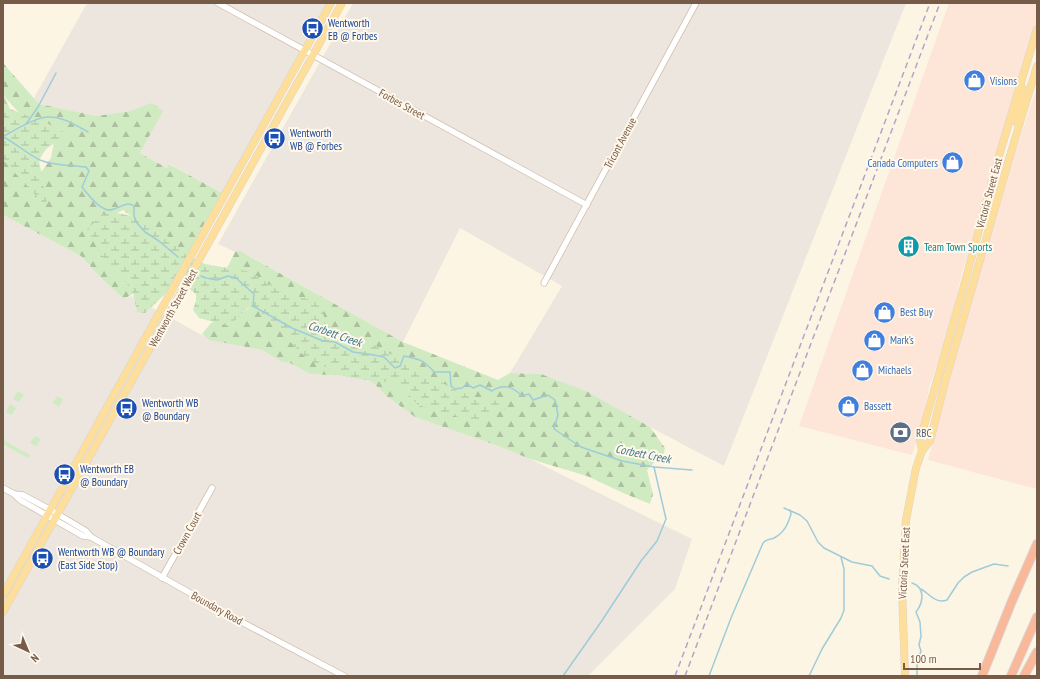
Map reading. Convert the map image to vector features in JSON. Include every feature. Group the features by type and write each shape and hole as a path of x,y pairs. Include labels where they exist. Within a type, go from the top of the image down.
{"highway":[{"path":"982,676 1037,544"},
{"path":"1011,676 1037,617"},
{"path":"1024,676 1037,652"}],"main road":[{"name":"Wentworth Street West","path":"3,594 331,3"},
{"name":"Wentworth Street West","path":"3,612 342,3"},
{"name":"Victoria Street East","path":"922,451 920,440 1020,83 1037,29"},
{"name":"Victoria Street East","path":"905,676 902,590 906,520 916,468 922,451 930,441 945,382 1037,66"},
{"path":"1019,125 1015,119 1023,89 1020,83"}],"street":[{"name":"Forbes Street","path":"218,3 586,205"},
{"name":"Tricont Avenue","path":"544,283 696,3"},
{"name":"Boundary Road","path":"3,488 14,494 20,500 48,512 83,536 91,538 236,619 344,676"},
{"name":"Crown Court","path":"162,578 212,488"}],"shaded area":[{"path":"87,3 327,3 224,194 170,164 168,168 140,153 145,142 152,104 130,111 97,116 39,104 34,98"},
{"path":"353,3 906,3 724,466 587,392 541,374 510,373 562,286 460,228 403,342 246,254 235,252 218,244"},
{"path":"949,3 1037,3 1037,27 980,219 962,272 949,328 929,388 923,422 912,455 799,426"},
{"path":"1037,87 1037,489 928,460 1012,162"},
{"path":"3,215 81,256 101,278 124,299 131,296 209,339 262,350 282,362 290,363 310,374 365,377 385,395 415,417 501,447 530,459 692,539 675,589 588,676 3,676"}],"green space":[{"path":"3,63 39,104 97,116 130,111 152,103 163,111 140,153 167,168 169,164 224,194 176,280 142,224 123,210 109,217 141,289 124,299 101,278 81,256 3,215 3,150 37,178 51,158 54,142 21,115 4,96"},
{"path":"3,94 10,109 45,122 68,134 46,149 39,160 47,204 42,202 3,160"},
{"path":"113,212 131,216 155,227 164,233 185,254 205,264 251,272 279,291 314,301 320,306 327,324 337,337 371,343 457,391 483,399 498,401 505,409 479,422 435,411 418,405 408,394 389,382 347,377 307,359 255,306 246,309 229,326 199,318 193,310 196,301 196,294 185,285 177,283 145,313 137,312 133,293 122,277 101,255 87,229 103,214"},
{"path":"240,251 403,342 498,380 510,373 541,374 588,392 650,427 665,448 664,453 647,470 653,494 650,504 587,476 530,459 501,447 415,417 385,395 365,377 310,374 290,363 282,362 262,350 209,340 202,334 211,323 243,312 263,300 227,268 235,252"},
{"path":"18,391 24,395 19,402 13,399"},
{"path":"57,396 63,399 59,407 53,403"},
{"path":"10,404 16,408 12,415 6,412"},
{"path":"35,436 41,439 36,446 30,443"},
{"path":"3,440 30,455 28,458 3,444"}],"waterway":[{"path":"26,124 38,107 56,73"},
{"path":"4,136 20,127 45,117 55,117 65,120 88,132"},
{"name":"Corbett Creek","path":"3,137 45,162 86,167 89,171 82,187 95,202 108,210 131,204 134,206 134,216 137,223 145,232 159,241 178,257"},
{"name":"Corbett Creek","path":"201,276 217,280 228,276 236,278 254,294 253,306 292,328 323,341 335,342 353,352 384,357 395,368 400,366 404,356 421,361 434,372 450,372 451,386 455,389 462,388 467,384 473,388 480,385 492,391 500,387 508,387 512,388 522,396 529,394 533,400 548,395 555,400 558,415 554,429 581,447 622,461 654,467 692,470"},
{"path":"563,676 641,561 657,541 666,519 654,467"},
{"name":"Corbett Creek","path":"784,508 800,515 807,521 818,542 824,548 852,562 872,566 880,576 889,579"},
{"path":"709,676 731,618 763,543 766,540 774,538 783,531 790,518 790,510"},
{"path":"809,676 844,610 844,569 841,557"},
{"path":"921,589 936,600 947,600 958,583 972,572 994,564 1008,566"},
{"name":"Corbett Creek","path":"912,583 919,588 922,595 921,604 916,612 920,622 921,636 919,645 921,651 917,662 917,676"}],"railway":[{"path":"675,676 930,3"},
{"path":"685,676 940,3"}],"place":[{"name":"Wentworth EB @ Forbes","path":"312,29"},
{"name":"Visions","path":"975,81"},
{"name":"Wentworth WB @ Forbes","path":"275,139"},
{"name":"Canada Computers","path":"953,163"},
{"name":"Team Town Sports","path":"909,247"},
{"name":"Best Buy","path":"885,312"},
{"name":"Mark's","path":"874,340"},
{"name":"Michaels","path":"862,370"},
{"name":"Bassett","path":"849,406"},
{"name":"Wentworth WB @ Boundary","path":"126,409"},
{"name":"RBC","path":"900,433"},
{"name":"Wentworth EB @ Boundary","path":"65,475"},
{"name":"Wentworth WB @ Boundary (East Side Stop)","path":"42,558"}]}
